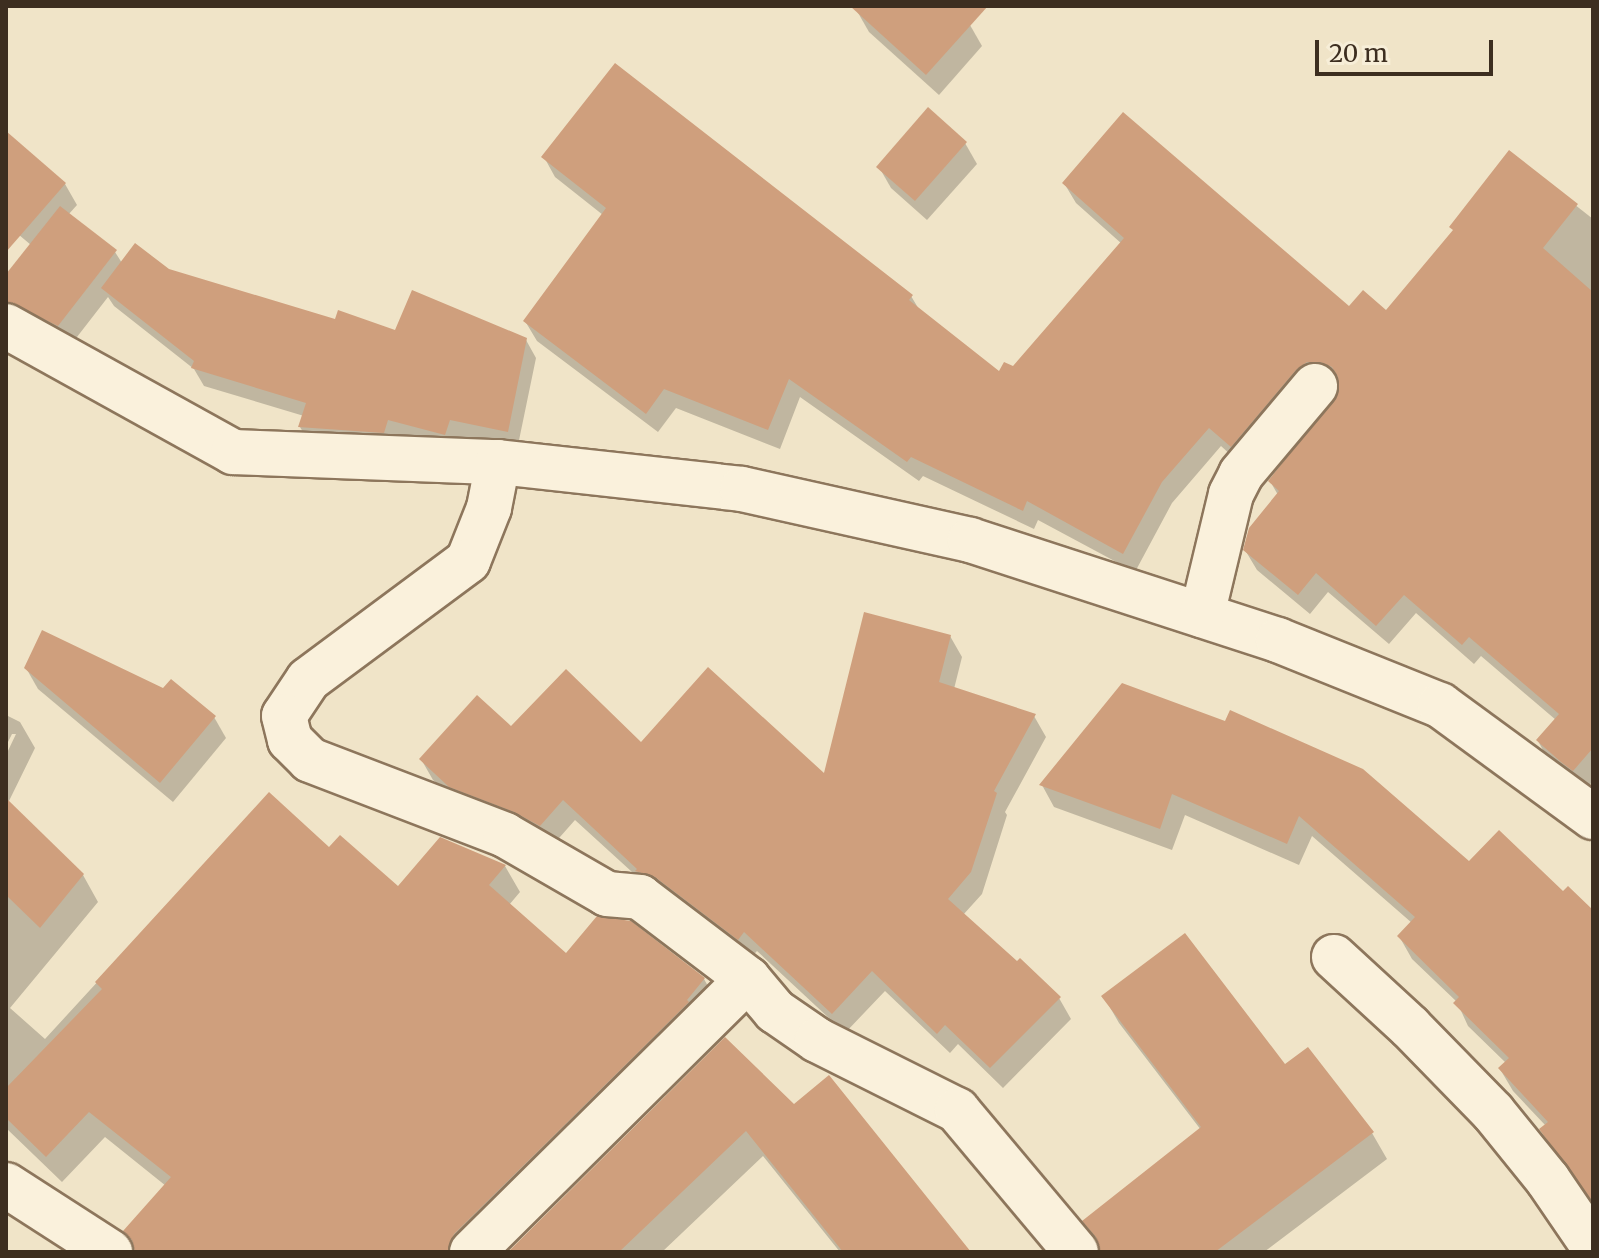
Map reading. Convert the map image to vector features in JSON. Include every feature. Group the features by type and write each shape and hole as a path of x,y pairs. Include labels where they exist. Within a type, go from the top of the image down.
{"street":[{"path":"6,326 233,452 498,462 742,489 970,540 1278,640 1440,705 1593,817"},
{"path":"1202,615 1231,494 1241,474 1315,386"},
{"path":"498,462 489,508 468,561 308,680 284,716 290,740 310,760 505,835 607,894 640,897 748,979 775,1011 817,1040 957,1110 1076,1252"},
{"path":"1334,957 1410,1027 1493,1112 1548,1180 1593,1246"},
{"path":"472,1252 748,979"},
{"path":"6,1185 110,1252"}],"building":[{"path":"850,6 988,6 926,75"},
{"path":"615,63 913,295 909,300 999,371 1004,362 1013,366 1124,238 1062,183 1123,112 1349,306 1363,290 1386,310 1453,230 1449,227 1509,150 1578,204 1543,248 1593,292 1593,748 1573,771 1561,762 1536,740 1559,714 1469,637 1462,645 1404,595 1376,626 1316,573 1298,595 1243,550 1249,528 1279,491 1268,481 1339,391 1338,377 1332,367 1320,362 1307,362 1296,370 1231,447 1209,428 1162,482 1123,554 1027,501 1023,511 911,457 907,462 789,379 768,430 664,389 646,414 523,321 606,208 541,157"},
{"path":"928,107 967,142 915,201 876,167"},
{"path":"6,131 66,183 6,252"},
{"path":"60,206 117,250 58,326 6,301 6,274"},
{"path":"135,243 169,269 335,319 338,310 395,330 412,290 527,338 508,432 450,420 445,435 388,420 384,433 298,427 306,403 191,368 194,361 101,288"},
{"path":"864,612 951,635 939,682 1036,714 994,791 997,793 971,872 948,899 1017,961 1020,958 1061,997 990,1068 945,1025 937,1034 872,971 832,1014 744,932 738,940 655,877 635,871 637,869 563,800 540,826 514,812 449,787 419,759 477,695 511,726 566,669 641,742 708,667 824,773"},
{"path":"42,630 163,688 171,679 216,716 160,783 24,668"},
{"path":"1122,683 1225,721 1230,710 1363,769 1469,861 1499,830 1563,891 1568,886 1593,910 1593,1202 1539,1129 1548,1122 1498,1068 1509,1058 1453,1003 1459,997 1397,936 1415,917 1299,816 1287,844 1172,794 1160,829 1039,785"},
{"path":"269,792 329,847 340,835 398,886 440,837 506,865 489,885 566,953 597,916 631,921 705,978 687,1000 689,1002 454,1234 448,1252 135,1252 132,1240 123,1231 171,1177 89,1112 46,1157 6,1118 6,1088 102,989 95,982"},
{"path":"6,798 84,874 40,928 6,895"},
{"path":"1185,933 1285,1064 1308,1047 1374,1132 1215,1252 1100,1252 1096,1237 1082,1221 1201,1127 1101,996"},
{"path":"725,1037 794,1104 829,1075 971,1252 843,1252 746,1131 619,1252 508,1252"}]}
